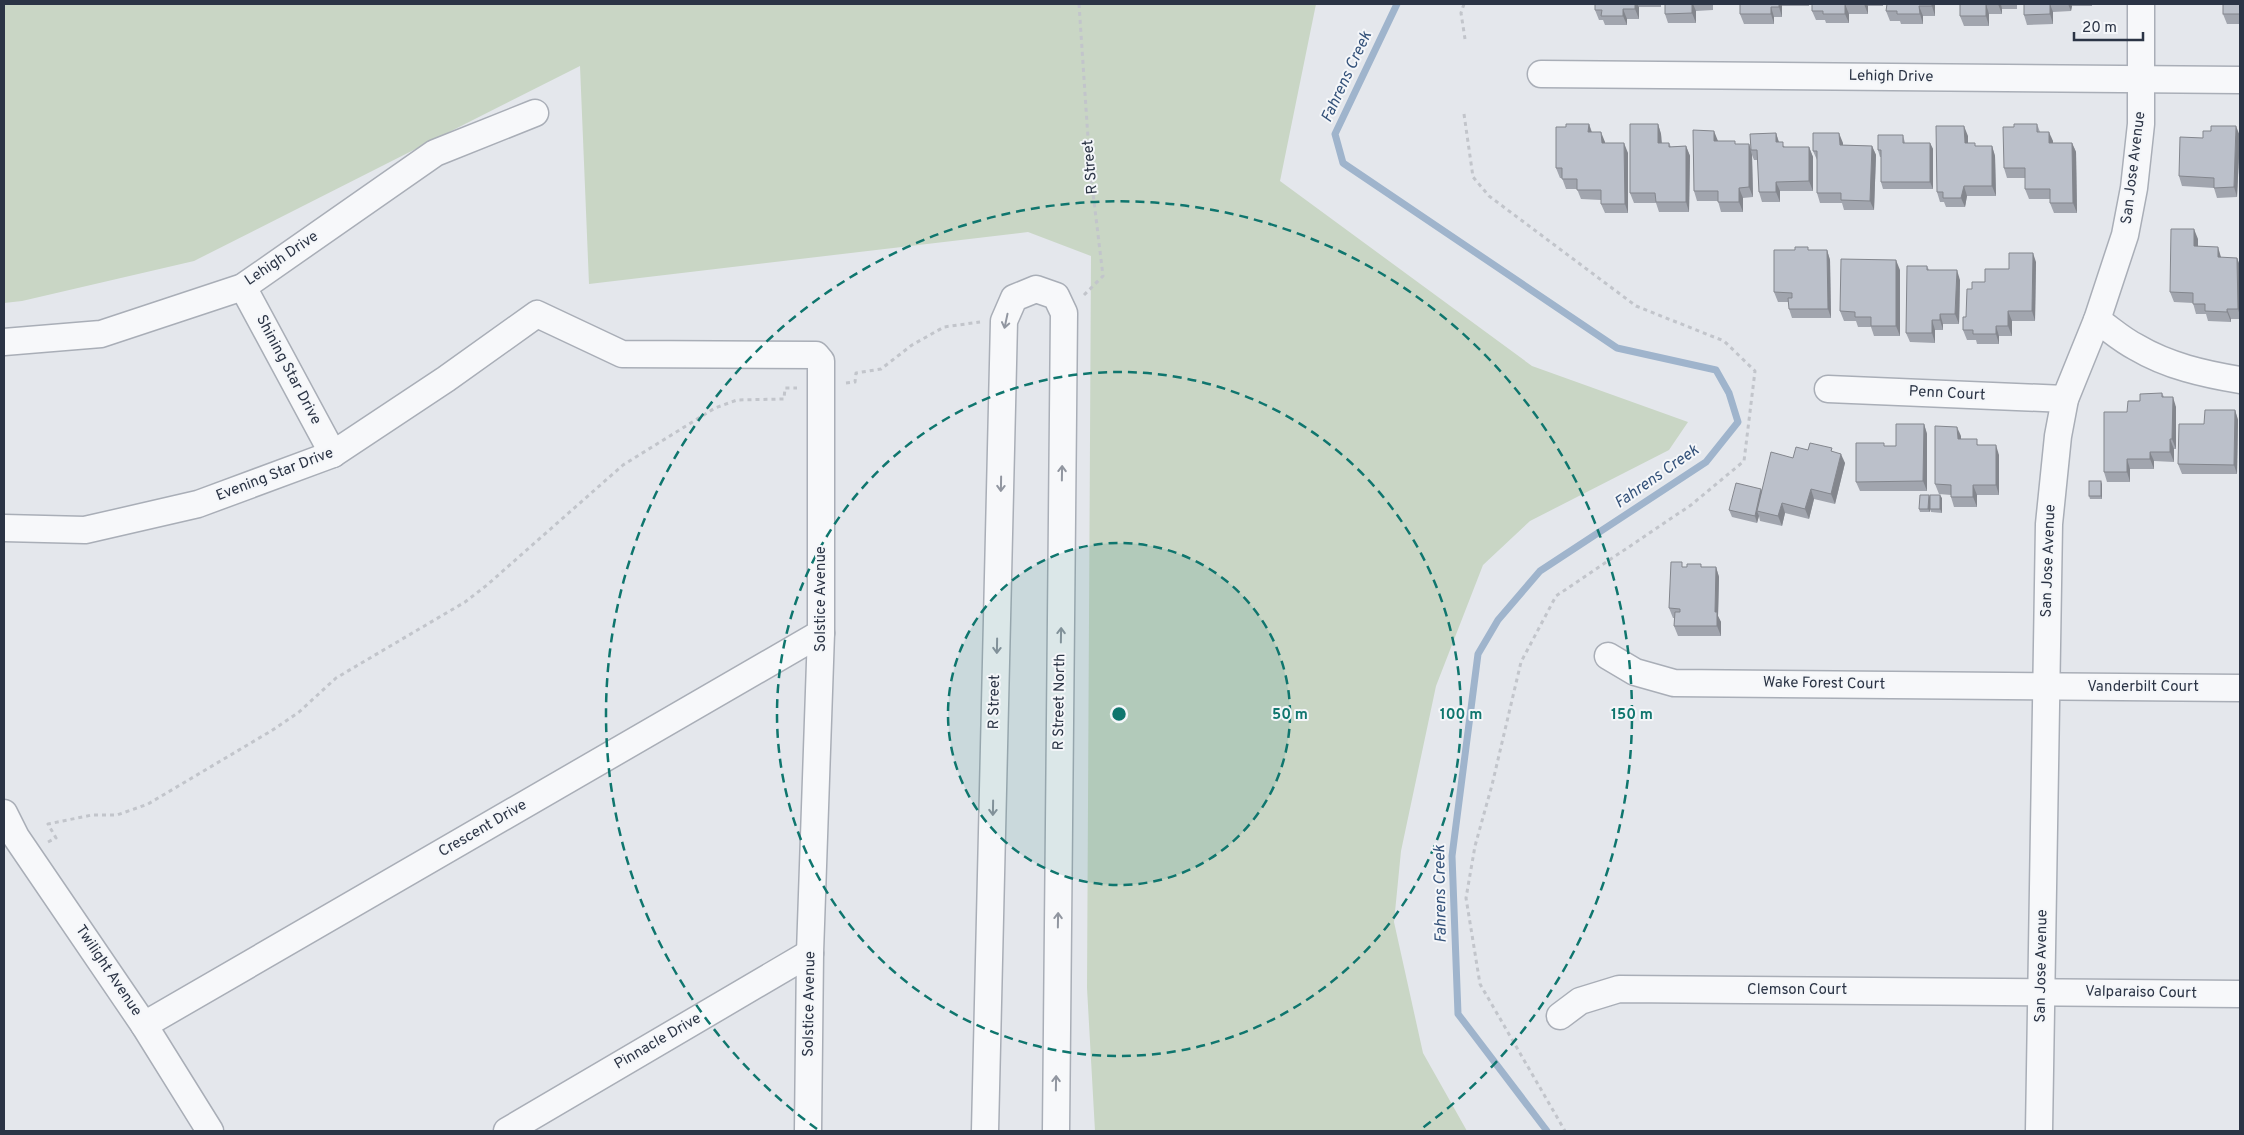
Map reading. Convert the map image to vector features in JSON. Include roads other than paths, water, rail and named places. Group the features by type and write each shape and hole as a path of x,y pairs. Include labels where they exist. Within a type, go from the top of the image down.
{"street":[{"name":"San Jose Avenue","path":"2039,1131 2048,524 2058,436 2066,399 2097,320 2125,235 2134,188 2142,124 2141,4"},
{"name":"Lehigh Drive","path":"1541,74 2240,80"},
{"name":"Lehigh Drive","path":"4,342 101,334 243,287 435,153 535,113"},
{"name":"Shining Star Drive","path":"243,287 333,454"},
{"name":"R Street North","path":"1036,288 1056,296 1064,313 1056,1131"},
{"name":"R Street","path":"985,1131 1004,321 1014,298 1036,288"},
{"name":"Evening Star Drive","path":"4,528 86,530 198,504 333,454 446,379 537,314"},
{"name":"Solstice Avenue","path":"537,314 622,354 816,355 821,361 821,633 810,953 808,1131"},
{"path":"2097,320 2136,347 2173,364 2205,374 2240,380"},
{"name":"Penn Court","path":"1828,389 2066,399"},
{"name":"Crescent Drive","path":"144,1025 821,633"},
{"name":"Wake Forest Court","path":"1608,656 1635,672 1674,682 2046,687"},
{"name":"Vanderbilt Court","path":"2046,687 2240,688"},
{"name":"Twilight Avenue","path":"4,813 16,845 144,1025 210,1131"},
{"name":"Pinnacle Drive","path":"507,1131 810,953"},
{"name":"Clemson Court","path":"1560,1016 1580,1002 1620,989 2041,992"},
{"name":"Valparaiso Court","path":"2041,992 2240,994"}],"waterway":[{"name":"Fahrens Creek","path":"1397,4 1335,134 1343,163 1617,348 1716,370 1729,393 1738,422 1706,462 1540,571 1498,620 1478,654 1452,856 1458,1014 1547,1131"}]}
